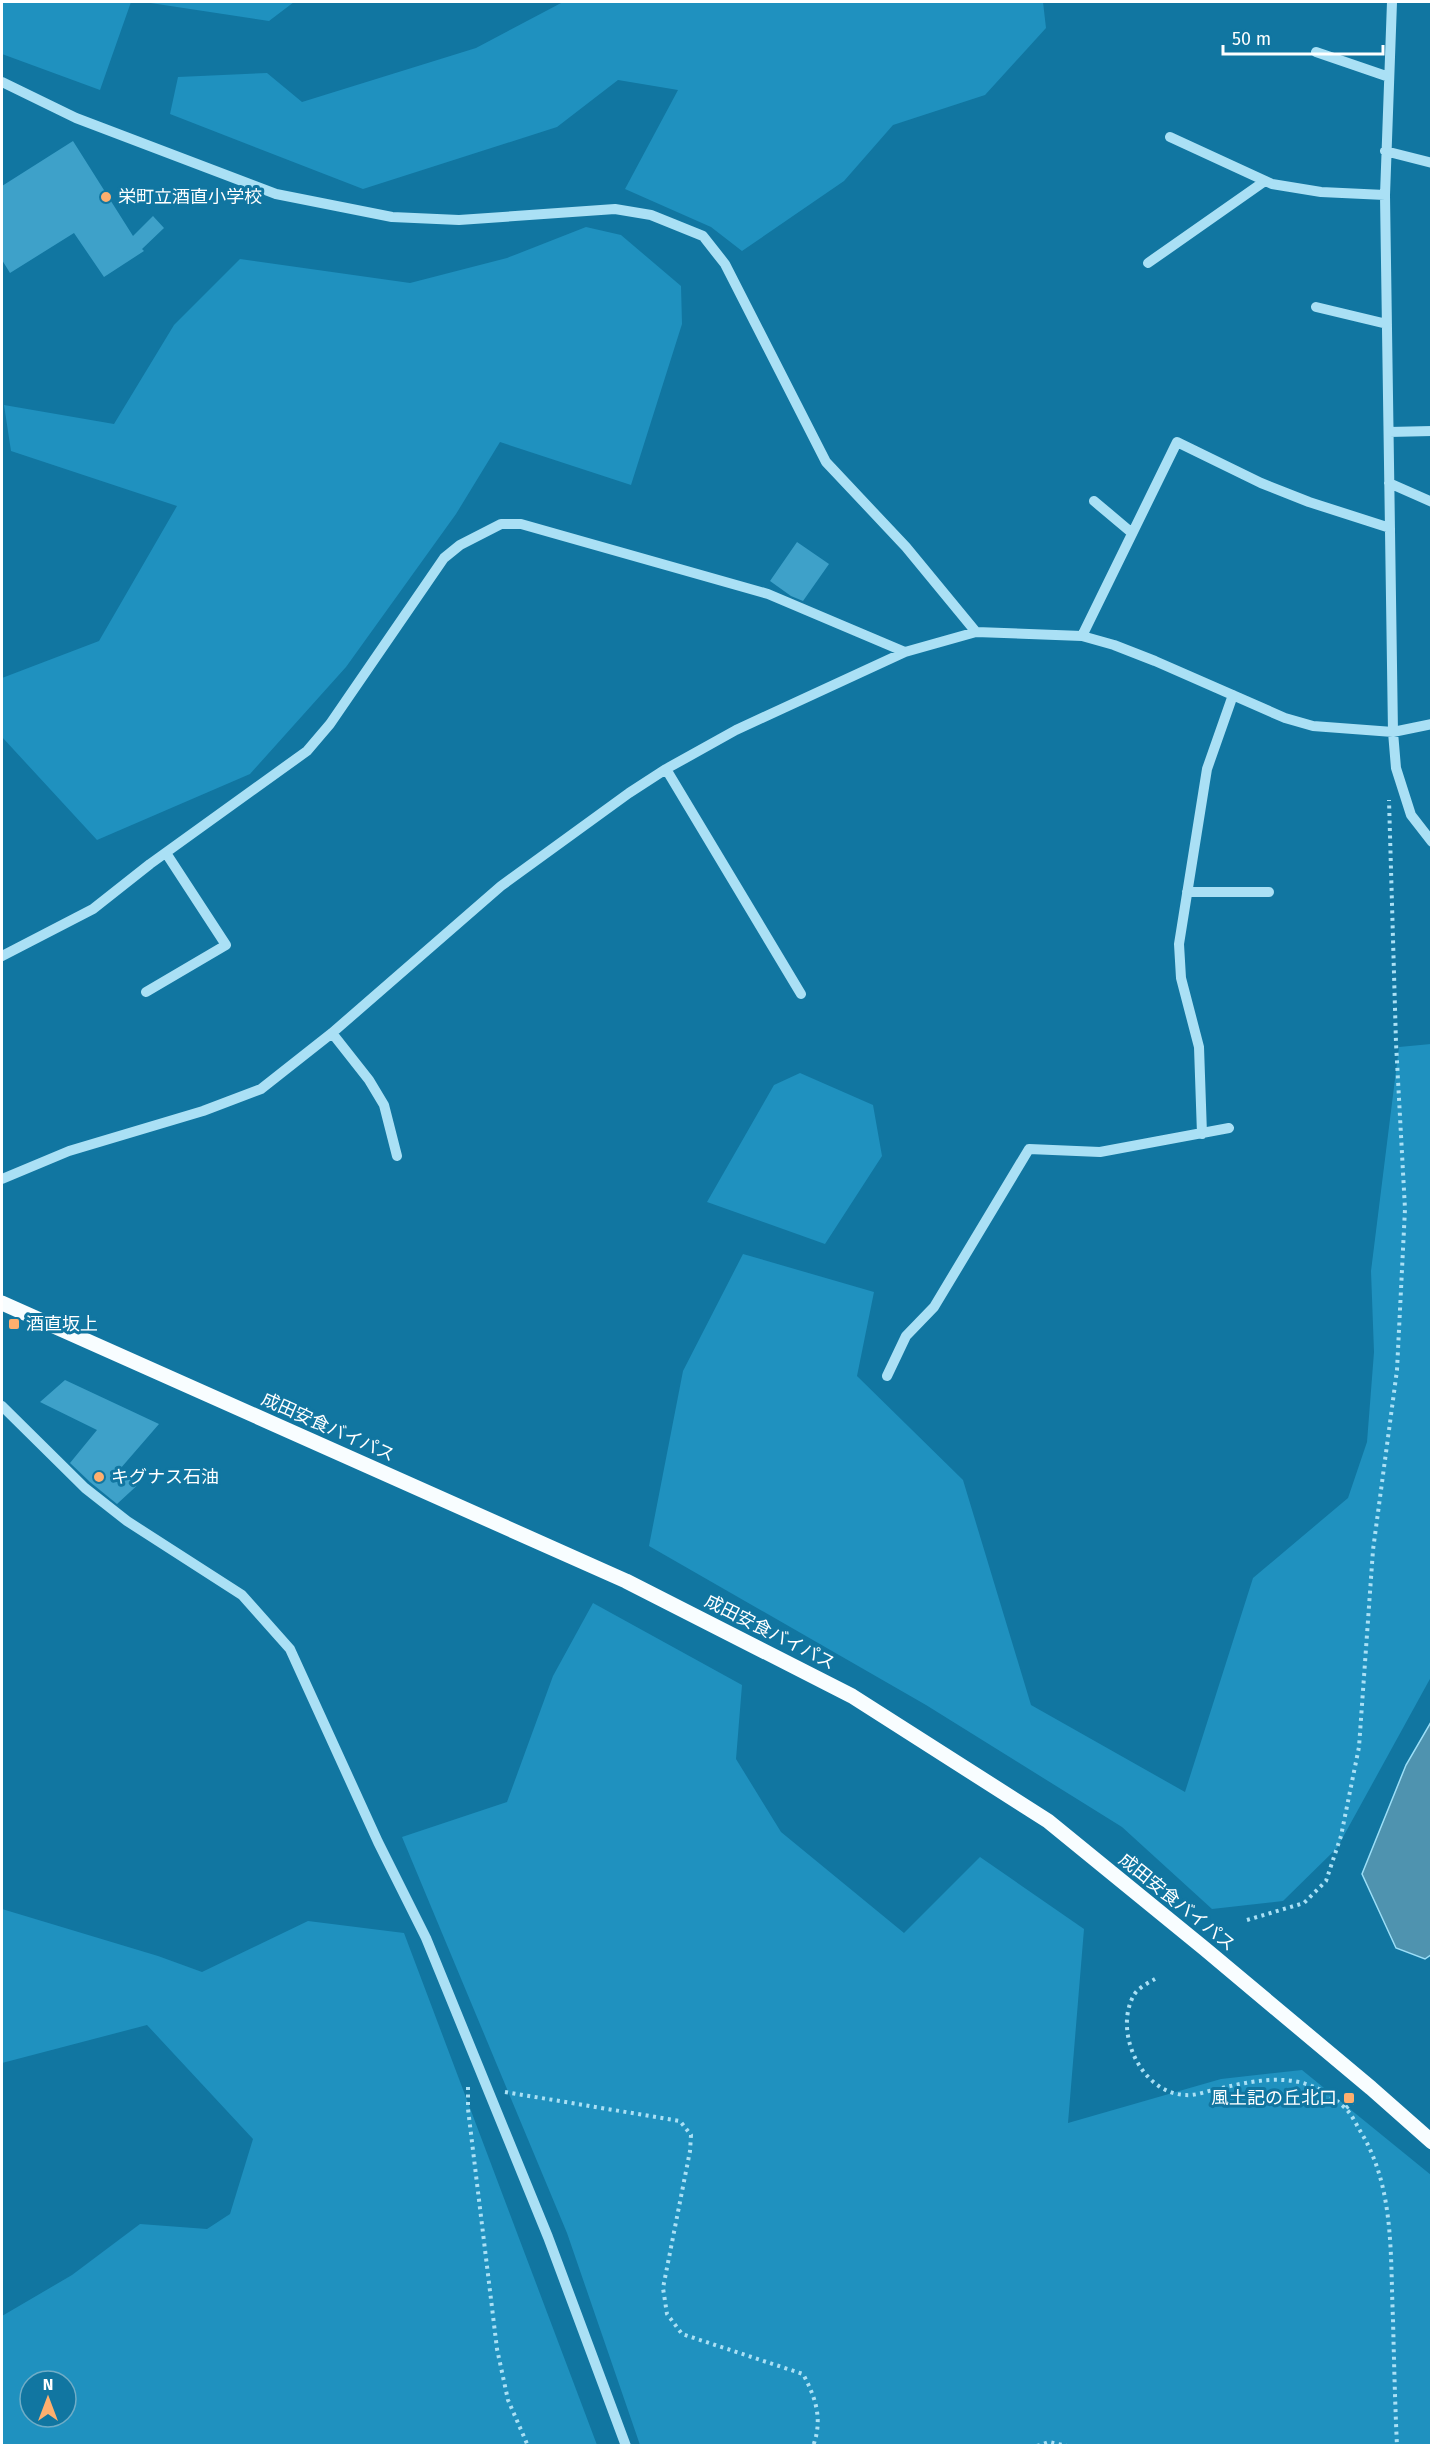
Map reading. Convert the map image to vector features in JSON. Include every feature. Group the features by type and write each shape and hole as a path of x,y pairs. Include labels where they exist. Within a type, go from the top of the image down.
{"main road":[{"name":"成田安食バイパス","path":"2,1303 626,1581 852,1696 1048,1821 1371,2088 1431,2142"}],"street":[{"path":"1392,2 1385,195 1393,732 1396,768 1411,815 1431,842"},
{"path":"1316,52 1389,77"},
{"path":"2,82 76,118 276,194 392,217 459,220 615,209 651,215 703,236 724,264 826,462 906,547 976,632"},
{"path":"1170,137 1265,181 1321,192 1385,195"},
{"path":"1385,151 1431,163"},
{"path":"1148,263 1265,181"},
{"path":"1316,307 1387,324"},
{"path":"1389,432 1431,431"},
{"path":"1082,636 1177,442 1280,491 1390,528"},
{"path":"1389,483 1431,502"},
{"path":"1094,501 1132,533"},
{"path":"2,957 93,909 166,853 308,751 330,724 444,558 460,545 501,524 521,524 768,594 905,652"},
{"path":"2,1179 69,1151 203,1111 261,1089 332,1033 501,886 629,793 666,769 736,730 905,652 976,632 1082,636 1114,645 1285,718 1312,726 1393,732 1431,724"},
{"path":"1202,1134 1199,1047 1181,978 1179,944 1207,769 1233,695"},
{"path":"666,769 801,994"},
{"path":"146,992 226,945 166,853"},
{"path":"1187,892 1269,892"},
{"path":"332,1033 369,1080 384,1105 397,1156"},
{"path":"887,1376 906,1336 934,1307 1029,1149 1100,1152 1229,1128"},
{"path":"2,1406 85,1488 127,1521 242,1595 290,1649 378,1842 426,1938 548,2237 626,2445"}],"path":[{"path":"1247,1920 1304,1903 1326,1881 1341,1836 1359,1747 1374,1551 1397,1370 1405,1209 1396,1043 1389,797"},
{"path":"1155,1978 1135,1992 1130,2003 1126,2027 1129,2046 1143,2070 1160,2088 1185,2095 1260,2079 1298,2081 1324,2091 1346,2108 1362,2134 1379,2168 1389,2221 1396,2445"},
{"path":"469,2075 468,2109 497,2349 508,2400 528,2445"},
{"path":"489,2089 680,2121 691,2135 690,2151 663,2288 667,2314 682,2334 803,2374 812,2390 819,2412 818,2433 813,2445"},
{"path":"1037,2445 1049,2442 1067,2445"}],"shaded area":[{"path":"2,2 131,2 100,90 2,54"},
{"path":"144,2 294,2 269,21"},
{"path":"563,2 1043,2 1046,28 985,95 893,125 844,181 742,251 711,227 625,189 678,90 618,80 557,127 363,189 170,114 178,77 267,73 302,102 476,48"},
{"path":"586,227 621,235 681,286 682,324 631,485 500,442 456,514 346,667 250,774 97,840 2,737 2,678 99,641 177,506 11,451 4,405 114,424 174,325 240,259 410,283 507,258"},
{"path":"1431,1044 1431,1677 1337,1848 1283,1901 1212,1909 1122,1827 926,1705 649,1546 683,1371 743,1254 874,1292 857,1376 963,1480 1031,1705 1185,1792 1253,1578 1348,1498 1367,1442 1374,1352 1371,1271 1399,1047"},
{"path":"800,1073 873,1105 882,1156 825,1244 707,1202 774,1085"},
{"path":"593,1603 742,1685 736,1759 781,1832 904,1933 980,1857 1084,1929 1068,2123 1221,2079 1302,2070 1431,2175 1431,2445 640,2445 567,2233 402,1837 507,1802 553,1676"},
{"path":"1431,1722 1432,1954 1425,1959 1396,1948 1362,1874 1406,1765"},
{"path":"2,1909 158,1956 202,1972 308,1921 404,1933 597,2445 2,2445 2,2316 72,2275 140,2224 207,2229 230,2214 253,2139 147,2025 2,2063"}],"building":[{"path":"73,141 133,236 153,216 164,228 142,249 144,251 104,277 74,233 10,273 2,260 2,186"},
{"path":"797,542 829,564 803,601 791,596 770,581"},
{"path":"65,1380 159,1424 120,1469 143,1480 117,1504 70,1463 97,1430 40,1402"}],"place":[{"name":"栄町立酒直小学校","path":"106,197"},
{"name":"酒直坂上","path":"14,1324"},
{"name":"キグナス石油","path":"99,1477"},
{"name":"風土記の丘北口","path":"1349,2098"}]}
